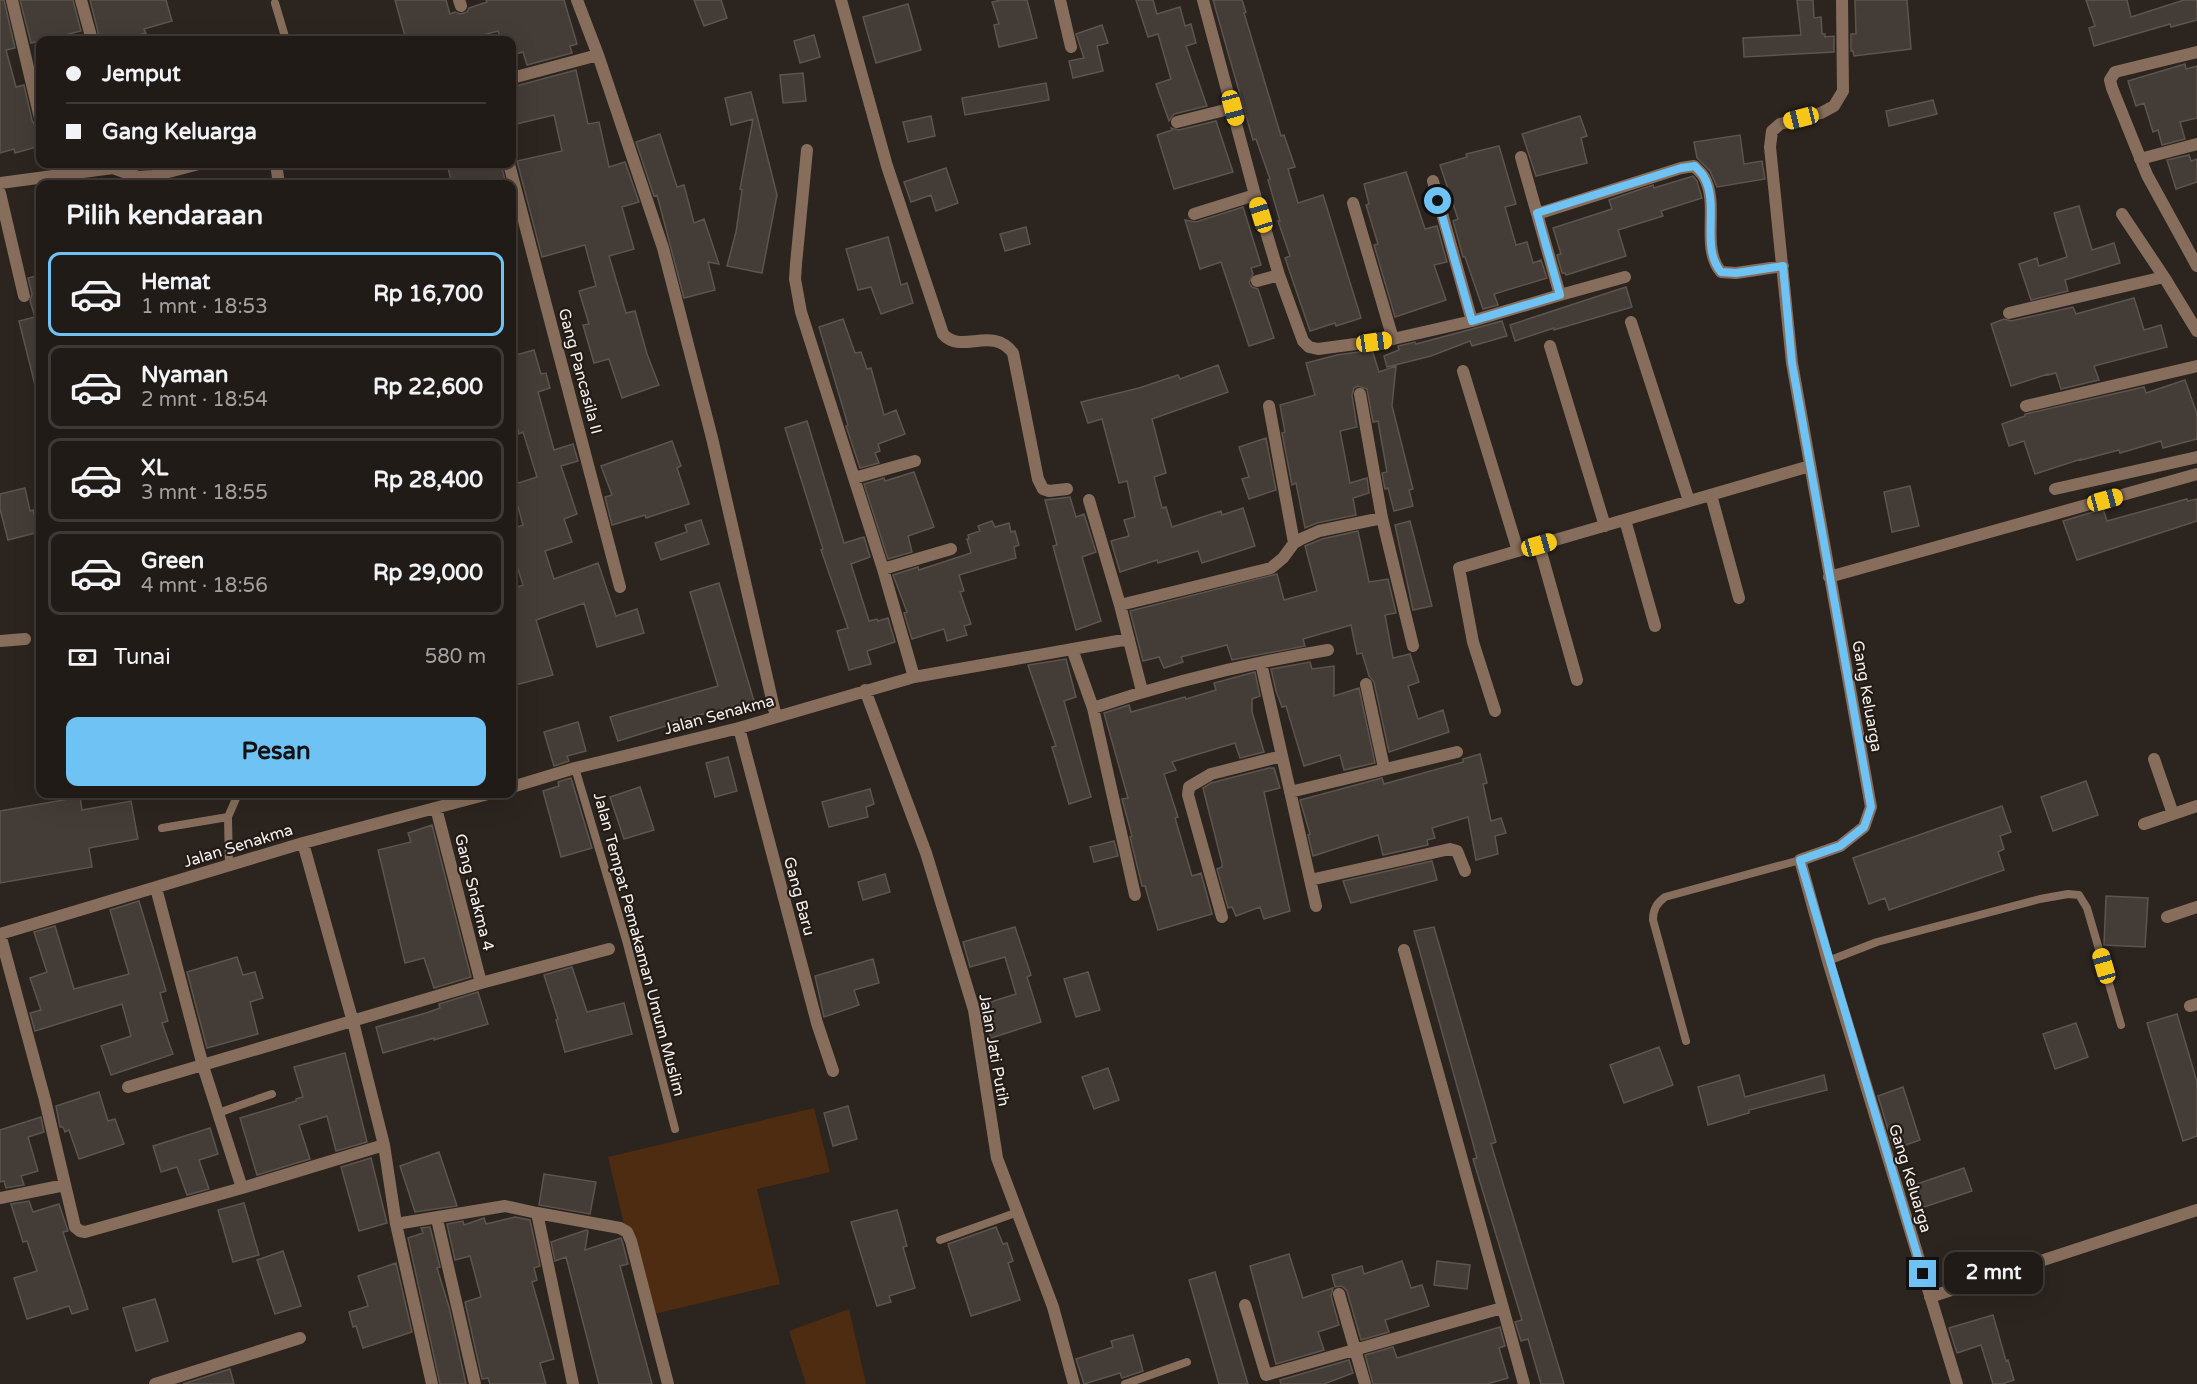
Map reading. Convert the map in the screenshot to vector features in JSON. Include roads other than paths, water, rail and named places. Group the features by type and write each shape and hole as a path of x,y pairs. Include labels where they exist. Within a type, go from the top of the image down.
{"street":[{"path":"12,0 36,101"},
{"path":"81,0 91,36"},
{"path":"577,0 598,55 663,248 712,438 776,717"},
{"path":"841,0 887,166 943,334 948,340 998,340 1007,344 1013,353 1038,479 1043,489 1049,491 1067,489"},
{"path":"1060,0 1071,47"},
{"path":"1203,0 1255,195 1279,275 1303,341 1309,347 1317,349 1393,339 1472,321 1624,277"},
{"name":"Gang Keluarga","path":"1842,0 1843,91 1834,106 1821,113 1780,124 1772,131 1770,147 1792,363 1871,807 1864,827 1840,846 1800,860 1828,961 1958,1384"},
{"path":"2195,260 2140,159 2110,80 2115,72 2197,52"},
{"path":"516,77 598,55"},
{"path":"1177,122 1233,108"},
{"path":"2140,159 2197,144"},
{"path":"807,150 795,279 801,312 883,569 914,677"},
{"path":"1521,157 1560,295"},
{"path":"1537,213 1681,168 1695,166 1704,176 1709,192 1713,262 1721,272 1736,273 1783,266"},
{"path":"0,183 51,169 80,171 99,168"},
{"path":"117,168 138,177 153,176 184,168"},
{"path":"80,171 82,180"},
{"path":"1432,181 1472,321"},
{"name":"Gang Pancasila II","path":"516,191 620,587"},
{"path":"0,193 24,296"},
{"path":"1194,214 1255,195"},
{"path":"1353,203 1393,339"},
{"path":"2122,214 2197,331"},
{"path":"1257,281 1279,275"},
{"path":"2009,313 2164,277"},
{"path":"1631,322 1689,501"},
{"path":"1550,346 1605,526"},
{"path":"2026,406 2197,366"},
{"path":"1463,372 1518,551"},
{"path":"1360,394 1382,518 1413,646"},
{"path":"1269,406 1294,543"},
{"path":"2055,489 2197,458"},
{"path":"854,478 915,461"},
{"path":"1495,711 1473,642 1459,568 1810,466"},
{"path":"1829,577 2197,474"},
{"path":"1712,495 1739,598"},
{"path":"1089,500 1142,691"},
{"path":"1120,605 1271,568 1283,558 1294,543 1320,531 1382,518"},
{"path":"1625,520 1655,626"},
{"path":"1539,545 1577,680"},
{"path":"883,569 951,549"},
{"path":"0,641 25,639"},
{"name":"Jalan Senakma","path":"516,786 574,768 739,728 914,677 1129,639"},
{"path":"1072,649 1093,708 1135,895"},
{"path":"1093,708 1142,691 1328,650"},
{"path":"1261,663 1316,906"},
{"path":"1366,684 1384,768"},
{"name":"Jalan Jati Putih","path":"865,690 926,852 974,1010 997,1158 1053,1307 1074,1384"},
{"name":"Gang Baru","path":"739,728 817,1023 833,1071"},
{"path":"1290,792 1457,752"},
{"path":"1222,917 1188,795 1189,787 1211,774 1282,756"},
{"path":"2154,759 2173,814"},
{"name":"Jalan Senakma","path":"0,934 303,843 473,798"},
{"path":"2144,824 2197,807"},
{"name":"Gang Snakma 4","path":"436,808 481,983"},
{"path":"303,843 384,1145 396,1224 432,1384"},
{"path":"1310,880 1450,849 1457,851 1465,871"},
{"path":"156,888 203,1066 242,1188"},
{"path":"2167,917 2197,907"},
{"path":"0,934 75,1227 80,1232 242,1188 384,1145"},
{"path":"128,1087 481,983 609,949"},
{"path":"1404,950 1524,1384"},
{"path":"0,1198 65,1185"},
{"path":"396,1224 505,1206 620,1228 627,1232 668,1384"},
{"path":"1930,1297 2197,1210"},
{"path":"537,1213 573,1384"},
{"path":"437,1219 475,1384"},
{"path":"1339,1294 1365,1384"},
{"path":"1245,1305 1267,1379 1355,1349 1502,1308"},
{"path":"155,1384 300,1338"}],"lane":[{"path":"275,3 285,36"},
{"name":"Jalan Tempat Pemakaman Umum Muslim","path":"574,768 626,940 675,1129"},
{"path":"228,866 228,817 235,798"},
{"path":"162,828 228,817"},
{"path":"1686,1041 1653,920 1653,912 1658,902 1665,897 1800,860"},
{"path":"1828,961 1877,942 1921,930 2040,899 2079,894 2087,908 2121,1025"},
{"path":"219,1113 272,1094"},
{"path":"940,1240 1018,1212"},
{"path":"1125,1384 1187,1362"}]}
